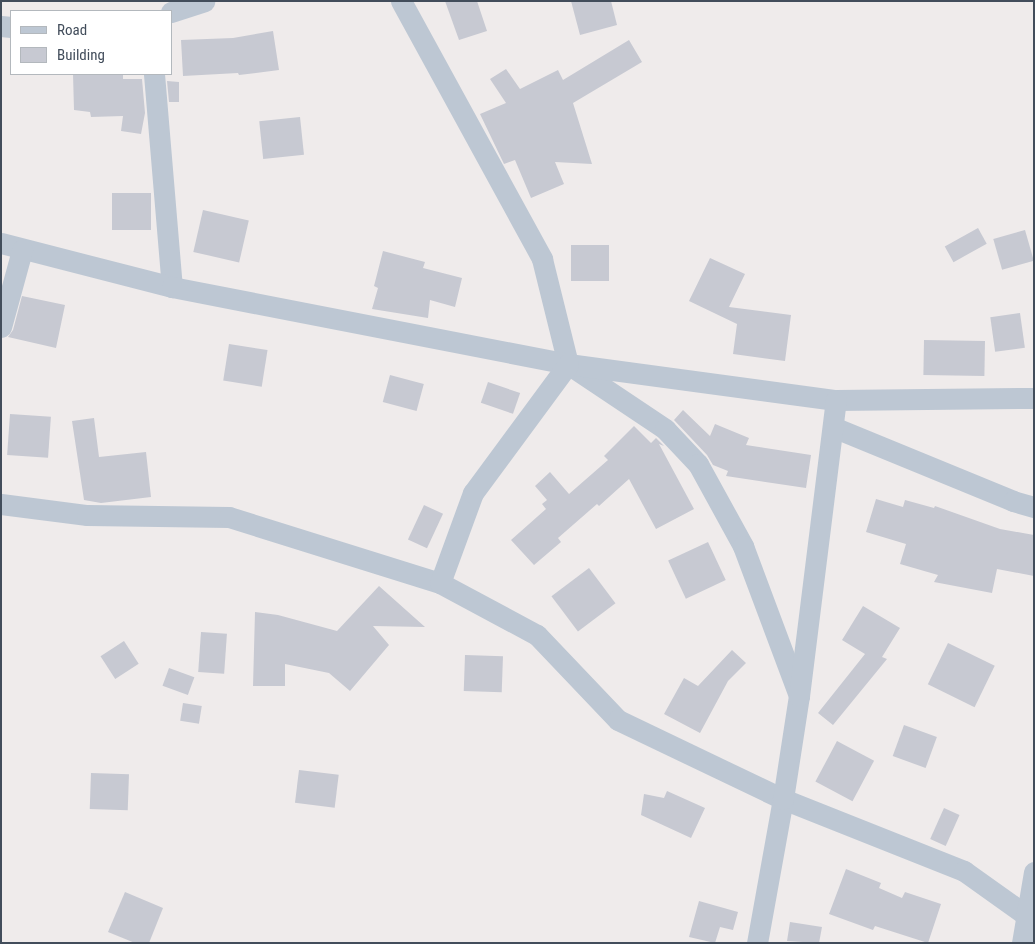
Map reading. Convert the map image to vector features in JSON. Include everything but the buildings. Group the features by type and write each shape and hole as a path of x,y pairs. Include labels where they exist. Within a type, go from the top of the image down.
{"street":[{"path":"172,12 204,1"},
{"path":"401,1 542,259 568,364 665,429 698,464 743,546 799,696"},
{"path":"154,75 172,288"},
{"path":"1,243 172,288 568,364 836,400 1034,398"},
{"path":"1,327 22,250"},
{"path":"440,583 473,493 568,364"},
{"path":"757,943 799,696 836,400"},
{"path":"833,427 1034,507"},
{"path":"1,504 86,516 229,517 440,583 537,635 618,720 783,799 964,871 1030,916"},
{"path":"1022,943 1030,916 1034,872"}]}
